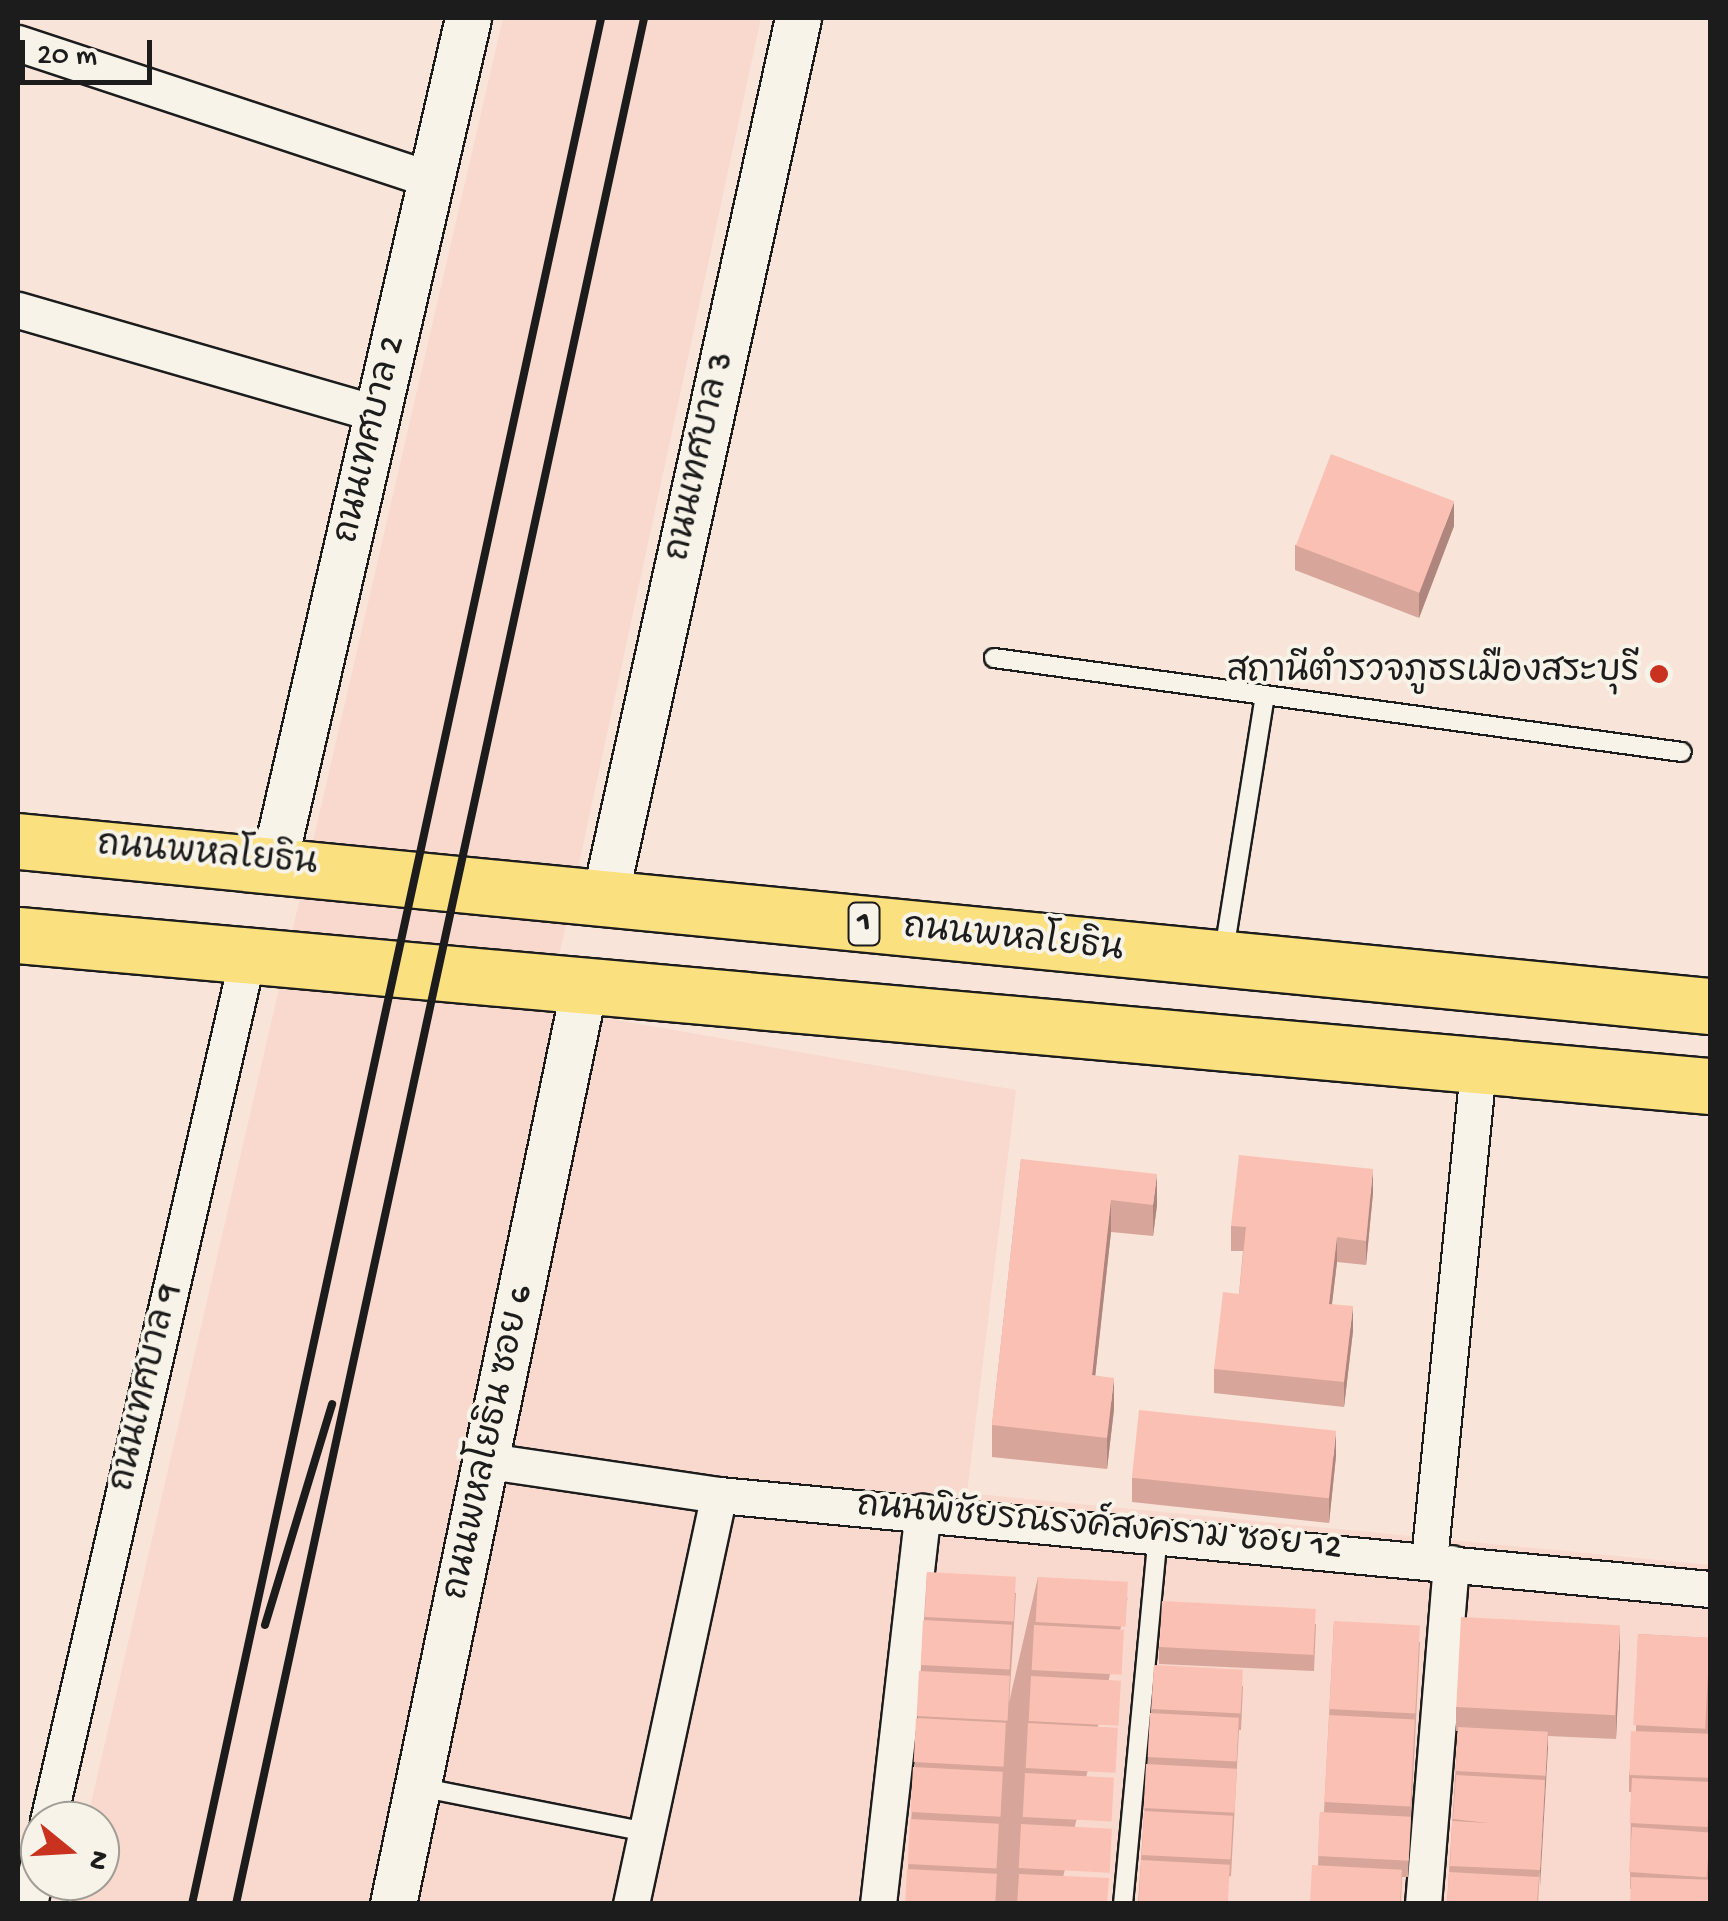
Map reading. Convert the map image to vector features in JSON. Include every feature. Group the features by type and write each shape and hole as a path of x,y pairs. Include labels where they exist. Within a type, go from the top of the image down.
{"main road":[{"name":"ถนนพหลโยธิน","path":"18,841 274,862 1222,963 1710,1006"},
{"path":"18,935 585,982 1710,1086"}],"street":[{"name":"ถนนเทศบาล 2","path":"274,862 468,18"},
{"name":"ถนนเทศบาล 3","path":"606,896 798,18"},
{"path":"18,43 432,180"},
{"path":"18,310 378,414"},
{"name":"ถนนเทศบาล 9","path":"53,1801 248,954"},
{"name":"ถนนพหลโยธิน ซอย 6","path":"393,1904 489,1460 585,982"},
{"path":"1423,1904 1440,1562 1478,1065"},
{"name":"ถนนพิชัยรณรงค์สงคราม ซอย 12","path":"489,1460 718,1494 1158,1532 1710,1589"},
{"path":"630,1904 718,1494"},
{"path":"878,1904 923,1512"}],"lane":[{"path":"994,658 1682,752"},
{"path":"1222,963 1265,695"},
{"path":"1123,1904 1158,1532"},
{"path":"419,1787 646,1832"}],"shaded area":[{"path":"503,18 761,18 548,1008 1016,1090 967,1493 1710,1565 1710,1903 67,1904 120,1901 120,1801 92,1801"}],"building":[{"path":"1331,454 1454,501 1419,593 1296,545"},
{"path":"1239,1155 1373,1169 1366,1241 1337,1237 1329,1304 1353,1306 1344,1382 1214,1369 1223,1292 1239,1294 1246,1227 1231,1226"},
{"path":"1021,1159 1157,1174 1153,1205 1111,1200 1092,1375 1114,1378 1107,1438 992,1425"},
{"path":"1139,1410 1336,1431 1329,1498 1132,1478"},
{"path":"927,1572 1016,1577 1014,1622 925,1617"},
{"path":"1038,1577 1128,1582 1126,1627 1036,1622"},
{"path":"1162,1601 1316,1609 1313,1655 1160,1647"},
{"path":"1461,1617 1620,1625 1615,1715 1456,1707"},
{"path":"923,1620 1012,1625 1010,1670 921,1665"},
{"path":"1334,1621 1420,1626 1415,1713 1329,1709"},
{"path":"1034,1625 1124,1630 1122,1675 1032,1670"},
{"path":"1638,1634 1710,1638 1705,1729 1633,1725"},
{"path":"1154,1665 1243,1670 1241,1714 1152,1709"},
{"path":"919,1671 1010,1676 1008,1721 917,1716"},
{"path":"1031,1676 1121,1681 1119,1726 1029,1721"},
{"path":"1150,1713 1239,1718 1237,1762 1148,1757"},
{"path":"1329,1715 1415,1720 1410,1806 1324,1802"},
{"path":"916,1718 1006,1723 1004,1767 914,1762"},
{"path":"1028,1723 1118,1728 1116,1773 1026,1768"},
{"path":"1458,1727 1548,1732 1546,1776 1456,1771"},
{"path":"1631,1731 1710,1734 1708,1778 1629,1775"},
{"path":"1146,1764 1237,1769 1235,1813 1144,1808"},
{"path":"913,1767 1003,1772 1001,1817 911,1812"},
{"path":"1025,1773 1114,1778 1112,1822 1023,1817"},
{"path":"1456,1775 1545,1780 1540,1870 1450,1866 1452,1821 1489,1823 1453,1819"},
{"path":"1632,1778 1710,1782 1708,1827 1630,1823"},
{"path":"1144,1811 1233,1816 1231,1860 1142,1855"},
{"path":"1320,1812 1411,1817 1409,1861 1318,1856"},
{"path":"910,1819 999,1824 997,1869 908,1864"},
{"path":"1021,1824 1112,1829 1110,1873 1019,1868"},
{"path":"1632,1827 1710,1832 1707,1877 1629,1872"},
{"path":"1141,1860 1230,1865 1228,1904 1139,1904"},
{"path":"1312,1865 1402,1870 1400,1904 1310,1904"},
{"path":"907,1869 997,1874 995,1904 905,1904"},
{"path":"1449,1872 1539,1877 1537,1904 1447,1904"},
{"path":"1019,1874 1109,1878 1107,1904 1017,1904"},
{"path":"1631,1877 1710,1880 1709,1904 1630,1904"}],"railway":[{"path":"192,1904 601,18"},
{"path":"236,1904 644,18"},
{"path":"265,1625 332,1404"}],"place":[{"name":"สถานีตำรวจภูธรเมืองสระบุรี","path":"1659,674"}]}
